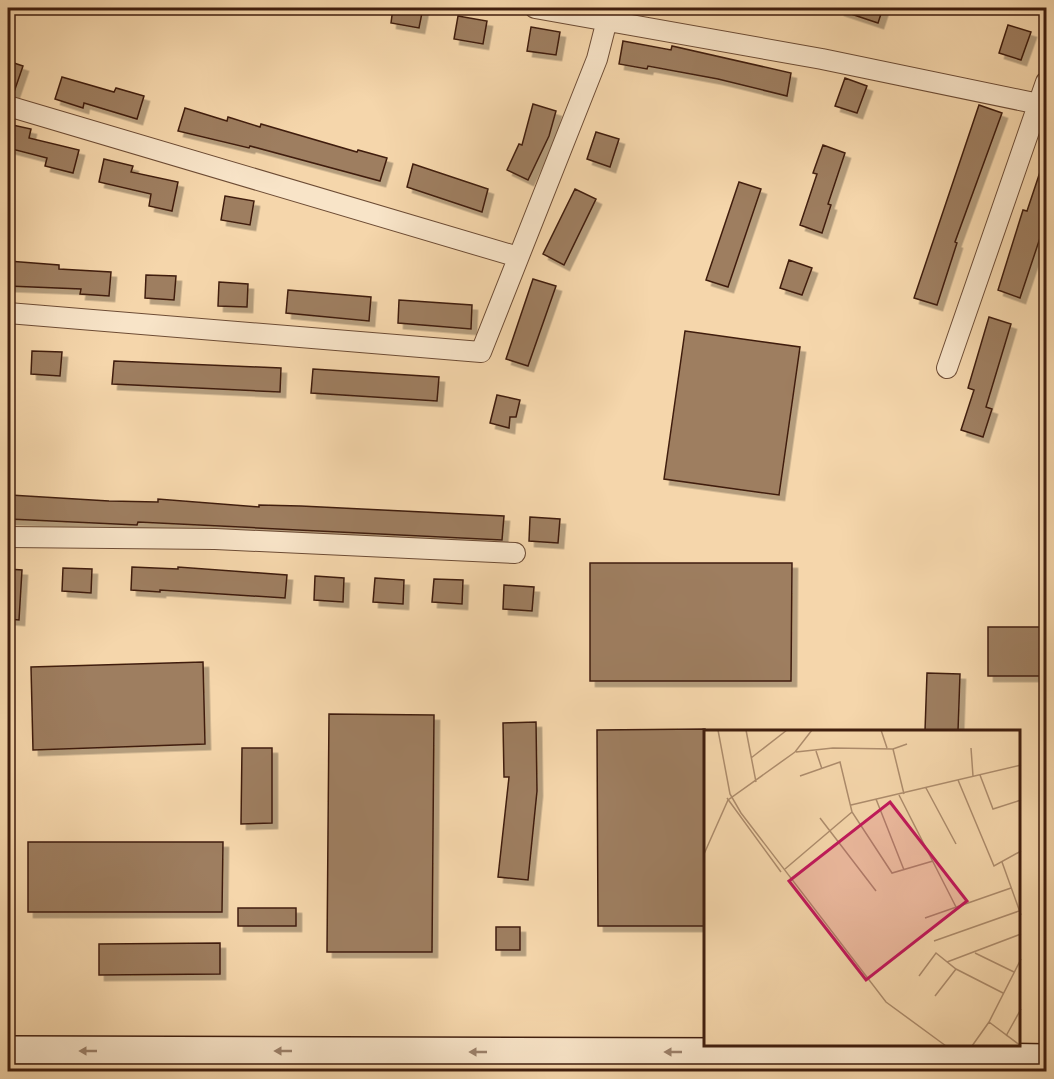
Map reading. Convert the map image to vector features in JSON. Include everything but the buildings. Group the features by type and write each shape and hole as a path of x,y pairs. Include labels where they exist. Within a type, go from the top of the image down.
{"main road":[{"path":"8,1050 733,1062 1047,1059"}],"street":[{"path":"536,8 822,58 1039,104"},
{"path":"8,313 481,352 597,59 607,20"},
{"path":"947,368 1047,81"},
{"path":"8,106 518,257"},
{"path":"8,537 215,539 515,553"}]}
